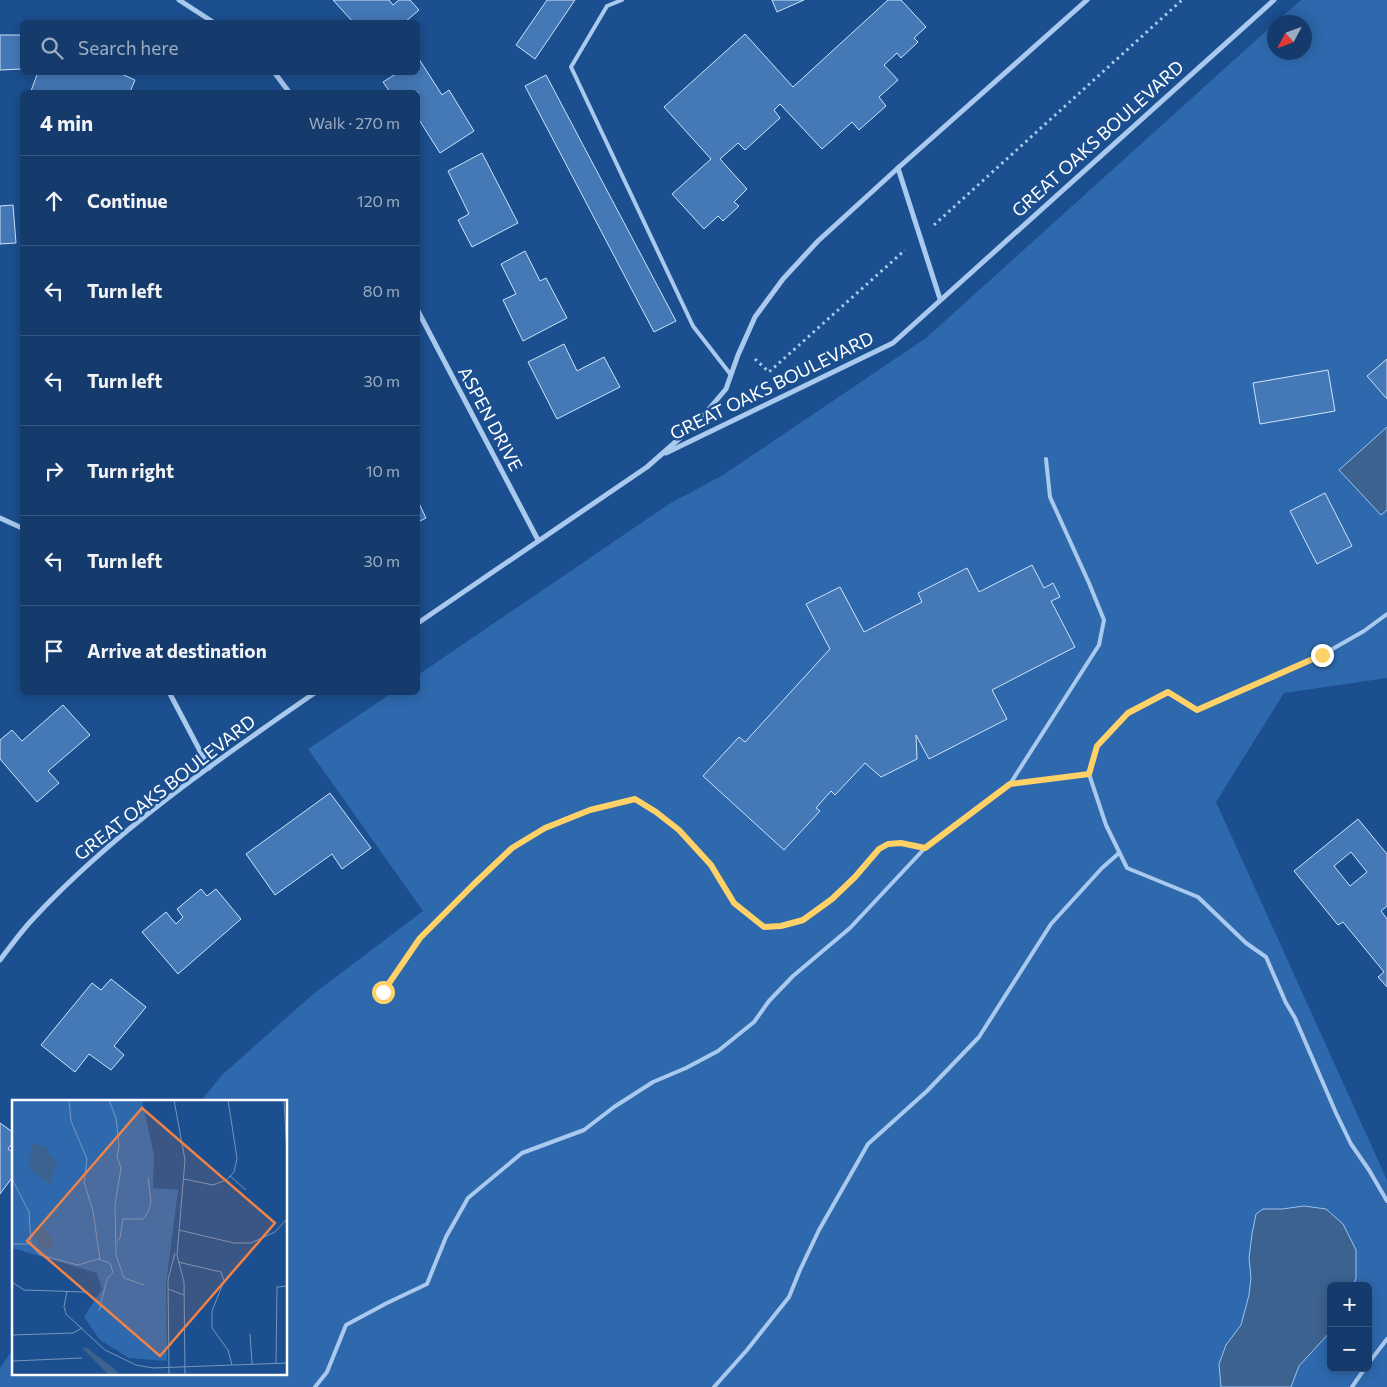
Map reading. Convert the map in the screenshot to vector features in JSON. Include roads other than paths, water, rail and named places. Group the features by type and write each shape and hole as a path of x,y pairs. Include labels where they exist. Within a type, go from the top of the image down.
{"street":[{"path":"179,0 210,20"},
{"name":"GREAT OAKS BOULEVARD","path":"420,622 647,467 697,423 726,389 738,355 755,317 783,279 818,240 1087,0"},
{"name":"GREAT OAKS BOULEVARD","path":"659,456 893,343 1274,0"},
{"path":"276,75 288,90"},
{"path":"898,168 940,300"},
{"name":"ASPEN DRIVE","path":"420,315 538,540"},
{"path":"0,518 20,527"},
{"path":"171,695 209,768"},
{"name":"GREAT OAKS BOULEVARD","path":"0,960 30,922 90,862 209,768 312,695"}],"lane":[{"path":"622,0 607,6 571,67 693,326 731,374"},
{"path":"315,1387 327,1372 346,1325 427,1284 446,1237 468,1198 522,1153 584,1130 614,1107 654,1082 718,1051 754,1022 769,1001 793,976 850,928 925,848 1010,784 1098,645 1104,620 1050,497 1046,459"},
{"path":"1387,614 1364,631 1322,655 1197,710 1168,692 1128,713 1097,746 1089,774 1106,825 1127,868 1198,897 1246,943 1266,957 1340,1120 1352,1144 1370,1170 1387,1201"},
{"path":"1010,784 1089,774"},
{"path":"383,992 420,938 512,848 545,828 590,810 635,799 656,812 679,830 711,865 734,903 764,927 781,926 803,920 832,899 855,877 879,849 888,844 901,843 925,848"},
{"path":"714,1387 747,1350 789,1297 819,1230 868,1144 927,1091 979,1037 1051,924 1102,868 1120,853"},
{"path":"1372,1359 1387,1339"},
{"path":"1352,1387 1363,1372"}]}
